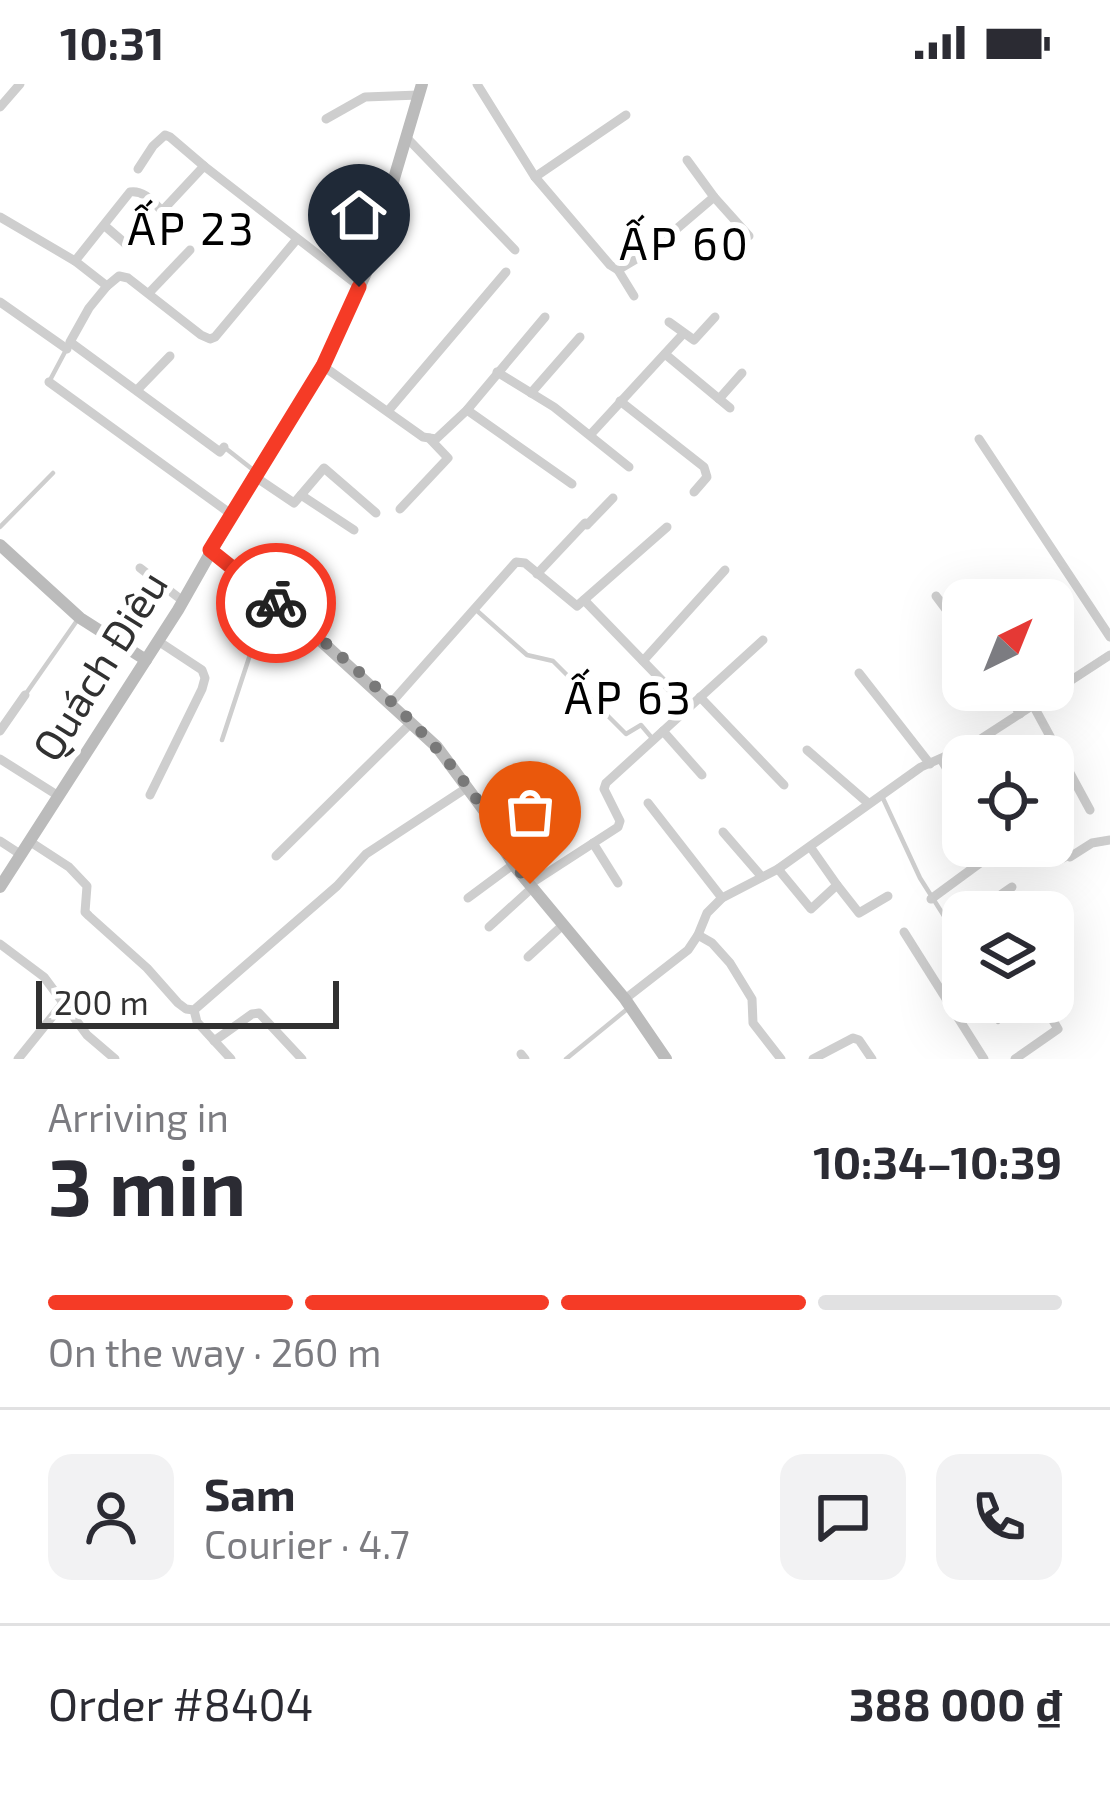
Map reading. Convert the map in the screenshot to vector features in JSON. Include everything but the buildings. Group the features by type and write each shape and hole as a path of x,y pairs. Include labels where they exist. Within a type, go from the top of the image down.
{"main road":[{"name":"Quách Điêu","path":"0,887 183,601 323,366 359,287 420,90"},
{"path":"0,545 80,618 146,660"},
{"path":"210,550 436,747 491,820 514,864 627,1003 666,1059"}],"street":[{"path":"0,106 20,84"},
{"path":"477,84 535,176 618,270 634,296"},
{"path":"326,119 365,97 420,90"},
{"path":"535,176 626,115"},
{"path":"138,169 153,146 170,136 359,287"},
{"path":"406,138 514,250"},
{"path":"687,160 749,236"},
{"path":"75,261 130,192 137,191 162,211 204,166"},
{"path":"618,270 653,249 714,197"},
{"path":"0,217 75,261 106,286"},
{"path":"105,226 127,245"},
{"path":"68,346 89,308 106,286 122,276 201,335 213,338 297,239"},
{"path":"149,293 190,250"},
{"path":"388,411 506,272"},
{"path":"0,302 138,389 220,452 224,447"},
{"path":"669,322 696,340 715,316"},
{"path":"429,438 442,435 467,410 545,317"},
{"path":"591,434 682,334"},
{"path":"531,393 580,337"},
{"path":"665,354 730,408"},
{"path":"138,389 170,356"},
{"path":"323,366 429,438 448,458 400,509"},
{"path":"497,372 591,434 628,467"},
{"path":"719,399 742,374"},
{"path":"49,382 232,514"},
{"path":"620,401 705,469 706,477 694,492"},
{"path":"467,410 572,484"},
{"path":"979,440 1110,638"},
{"path":"255,474 294,503 324,468 376,513"},
{"path":"302,495 354,530"},
{"path":"537,574 613,498"},
{"path":"391,703 516,562 525,563 579,606 667,527"},
{"path":"140,568 183,601"},
{"path":"643,661 725,570"},
{"path":"936,596 942,604"},
{"path":"584,600 674,693"},
{"path":"489,928 532,886 618,827 620,821 606,797 606,783 763,640"},
{"path":"150,795 205,678 200,669 158,641"},
{"path":"1074,679 1110,655"},
{"path":"859,673 942,770"},
{"path":"0,731 25,695"},
{"path":"700,697 784,785"},
{"path":"627,1003 682,955 707,913 722,898 811,848 881,794 1025,711"},
{"path":"1037,711 1090,810"},
{"path":"276,856 411,723"},
{"path":"663,731 702,776"},
{"path":"807,750 868,803"},
{"path":"0,759 57,795"},
{"path":"29,841 87,886 85,912 178,1003 194,1010 337,886 366,854 468,787"},
{"path":"648,803 722,898"},
{"path":"723,832 762,877"},
{"path":"1074,854 1092,843 1110,840"},
{"path":"0,842 20,854"},
{"path":"593,843 618,883"},
{"path":"811,848 859,913 888,896"},
{"path":"468,898 514,864"},
{"path":"932,899 973,867"},
{"path":"778,869 811,909 837,885"},
{"path":"1005,891 1012,886"},
{"path":"528,958 564,924"},
{"path":"904,932 984,1059"},
{"path":"698,935 730,963 752,999 753,1023 781,1059"},
{"path":"0,944 44,976 87,1035 116,1059"},
{"path":"18,1059 64,1002"},
{"path":"194,1010 197,1022 231,1059"},
{"path":"214,1040 259,1013 302,1059"},
{"path":"1015,1059 1058,1029 1054,1023"},
{"path":"813,1059 853,1037 872,1059"}],"lane":[{"path":"49,382 68,346"},
{"path":"224,447 255,474"},
{"path":"0,527 53,473"},
{"path":"222,740 269,597"},
{"path":"475,609 527,655 554,661 626,734 640,725 653,740"},
{"path":"25,695 80,618"},
{"path":"881,794 942,916"},
{"path":"566,1059 627,1003"}],"way so far":[{"path":"276,603 436,747 491,820 501,845 530,884"}],"district":[{"name":"ẤP 23","path":"192,229"},
{"name":"ẤP 60","path":"685,244"},
{"name":"ẤP 63","path":"629,698"}],"route":[{"path":"276,603 210,550 323,366 359,287"}]}
